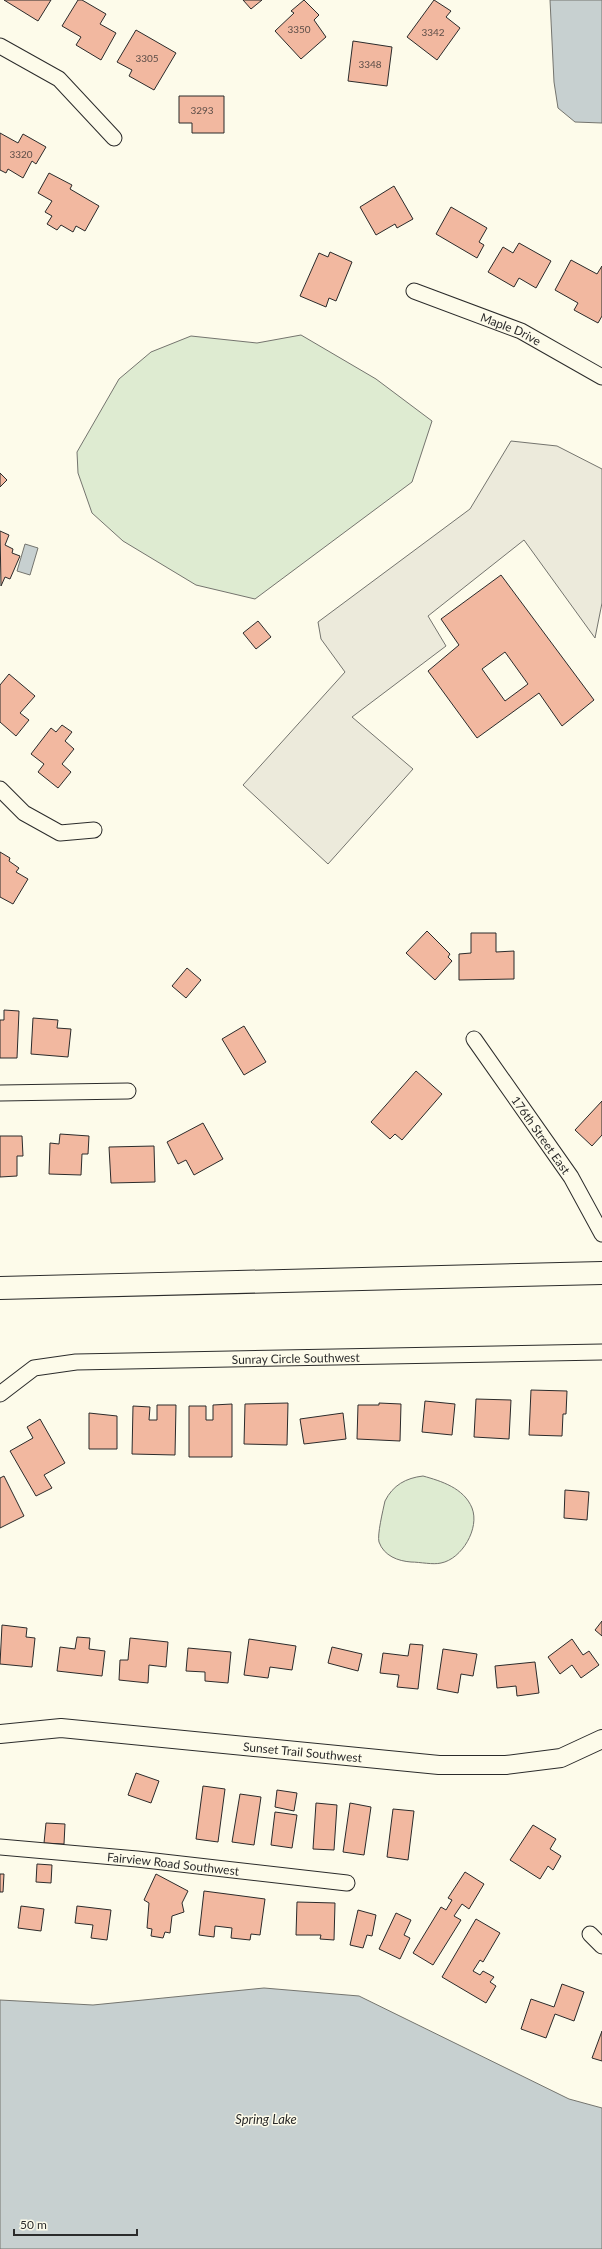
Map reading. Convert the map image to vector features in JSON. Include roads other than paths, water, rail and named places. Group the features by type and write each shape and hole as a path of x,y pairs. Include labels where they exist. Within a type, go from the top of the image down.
{"main road":[{"path":"0,1288 602,1273"}],"street":[{"path":"0,46 59,78 114,138"},
{"name":"Maple Drive","path":"414,292 521,331 602,377"},
{"path":"0,789 24,813 60,833 94,830"},
{"name":"176th Street East","path":"474,1039 571,1177 602,1234"},
{"path":"0,1093 128,1091"},
{"name":"Sunray Circle Southwest","path":"0,1394 34,1368 76,1362 602,1352"},
{"name":"Sunset Trail Southwest","path":"0,1734 61,1728 440,1765 506,1764 561,1758 602,1739"},
{"name":"Fairview Road Southwest","path":"0,1847 137,1859 347,1883"},
{"path":"590,1934 602,1946"}],"water":[{"path":"550,0 602,0 602,123 575,122 558,108 554,82"},
{"path":"25,544 38,548 30,575 17,571"},
{"name":"Spring Lake","path":"264,1988 359,1996 569,2099 602,2108 602,2249 0,2249 0,2000 93,2005"}]}
